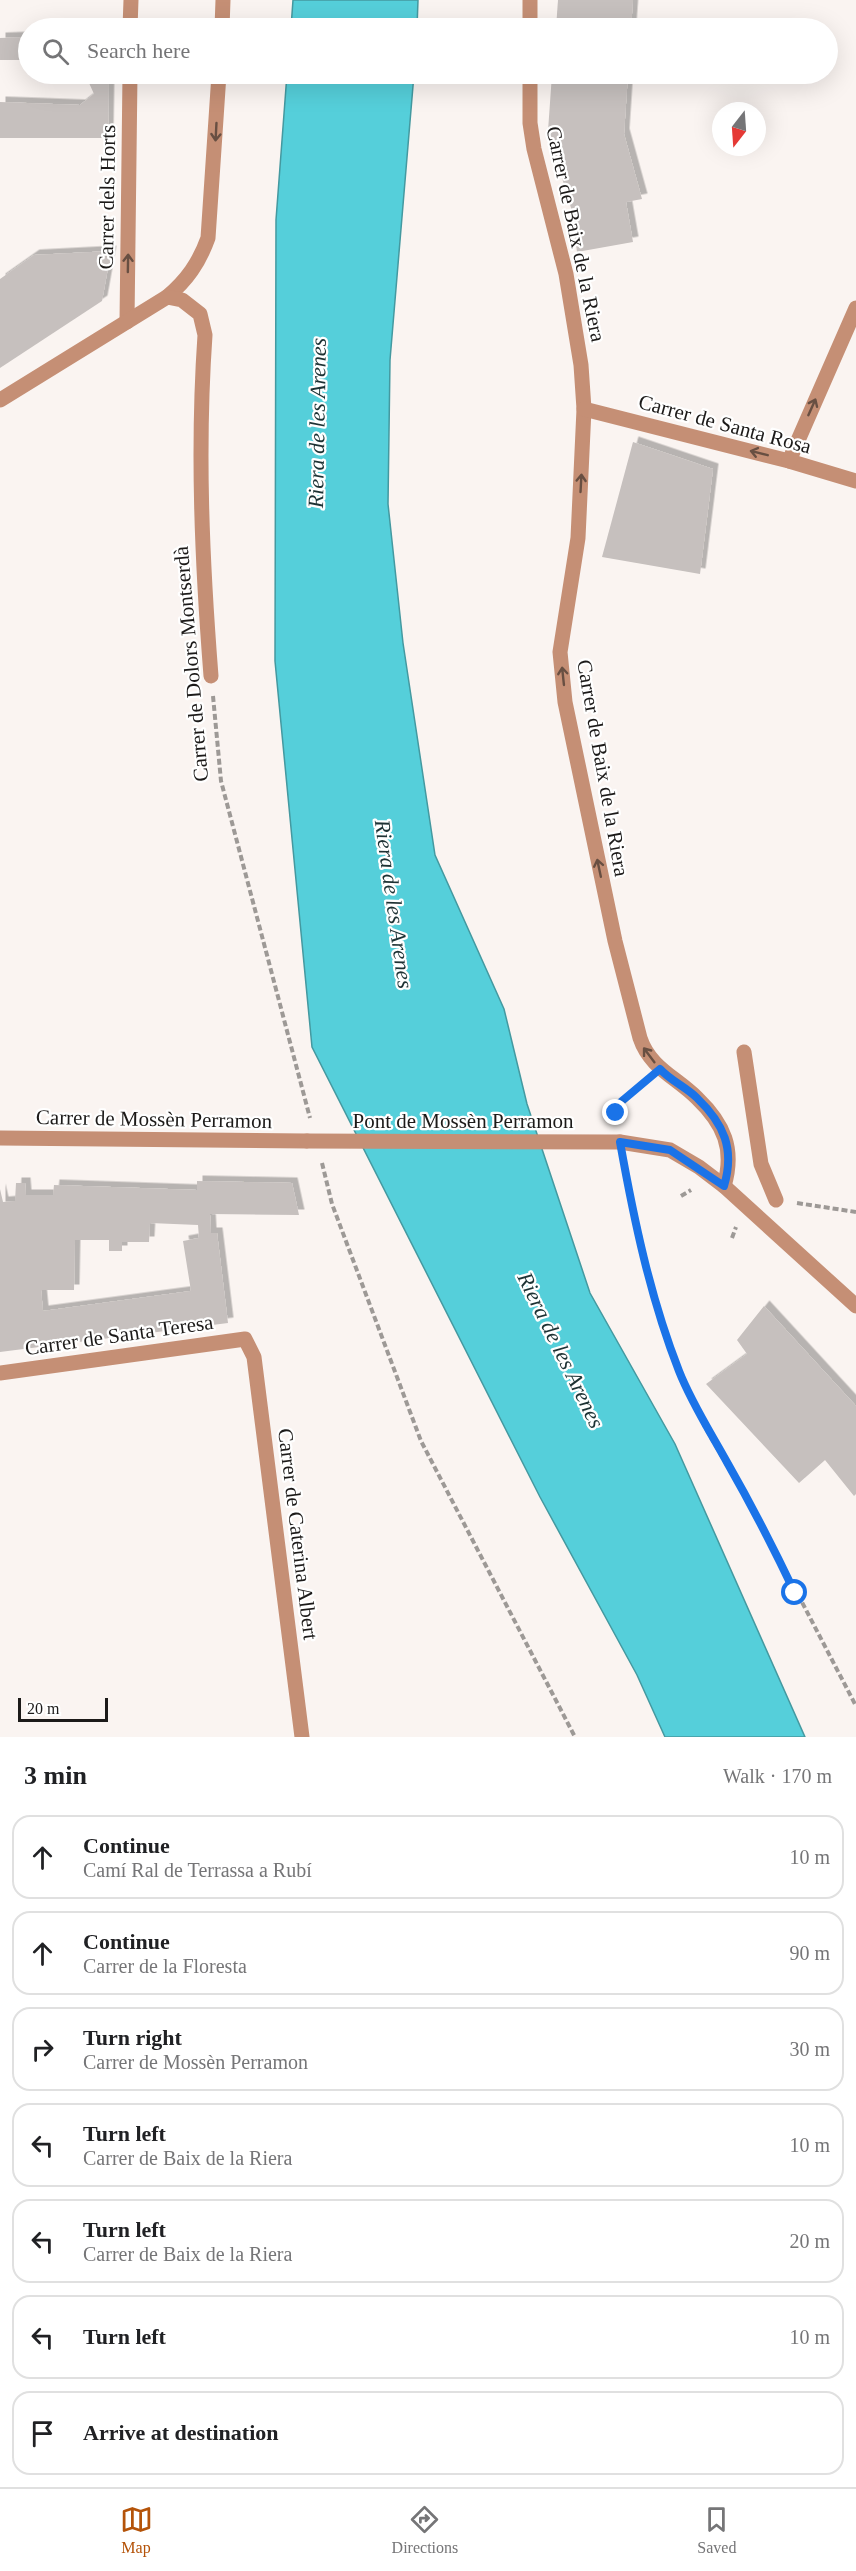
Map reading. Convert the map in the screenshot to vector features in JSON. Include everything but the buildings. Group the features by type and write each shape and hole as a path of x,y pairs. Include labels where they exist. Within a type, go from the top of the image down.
{"street":[{"path":"130,18 131,0"},
{"path":"222,18 223,0"},
{"path":"530,0 530,18"},
{"name":"Carrer dels Horts","path":"127,322 130,84"},
{"path":"0,400 127,322 174,298 200,260 208,238 218,84"},
{"name":"Carrer de Baix de la Riera","path":"530,84 530,123 534,149 577,327 584,409 578,538 561,652 565,702 601,876 633,1014 644,1051 660,1069 697,1098 720,1126 729,1149 730,1167 724,1186"},
{"name":"Carrer de Dolors Montserdà","path":"174,298 200,314 205,335 200,465 201,544 211,676"},
{"path":"789,461 856,308"},
{"name":"Carrer de Santa Rosa","path":"584,409 856,480"},
{"path":"744,1052 761,1164 776,1200"},
{"name":"Carrer de Mossèn Perramon","path":"0,1138 307,1142"},
{"name":"Pont de Mossèn Perramon","path":"307,1142 620,1142"},
{"path":"620,1142 670,1150 724,1186 856,1306"},
{"name":"Carrer de Santa Teresa","path":"0,1373 245,1339"},
{"name":"Carrer de Caterina Albert","path":"245,1339 254,1357 302,1737"}],"path":[{"name":"Carrer de Dolors Montserdà","path":"211,676 221,781 311,1123"},
{"path":"619,1119 616,1106 660,1069"},
{"path":"620,1142 656,1306 680,1373 705,1426 766,1533 795,1593 856,1706"},
{"path":"320,1154 332,1204 422,1441 575,1737"},
{"path":"681,1196 694,1188"},
{"path":"776,1200 856,1212"},
{"path":"732,1238 738,1224"}],"water":[{"path":"293,0 418,0 417,18 292,18"},
{"name":"Riera de les Arenes","path":"286,84 413,84 390,360 388,504 403,643 435,855 504,1009 527,1104 590,1293 675,1444 805,1737 665,1737 637,1675 540,1497 312,1047 275,661 276,220"}],"route":[{"path":"616,1113 616,1106 632,1090 650,1079 660,1069 697,1098 720,1126 729,1149 730,1167 724,1186 699,1167 670,1150 620,1142 629,1194 656,1306 680,1373 705,1426 766,1533 795,1593"}]}
